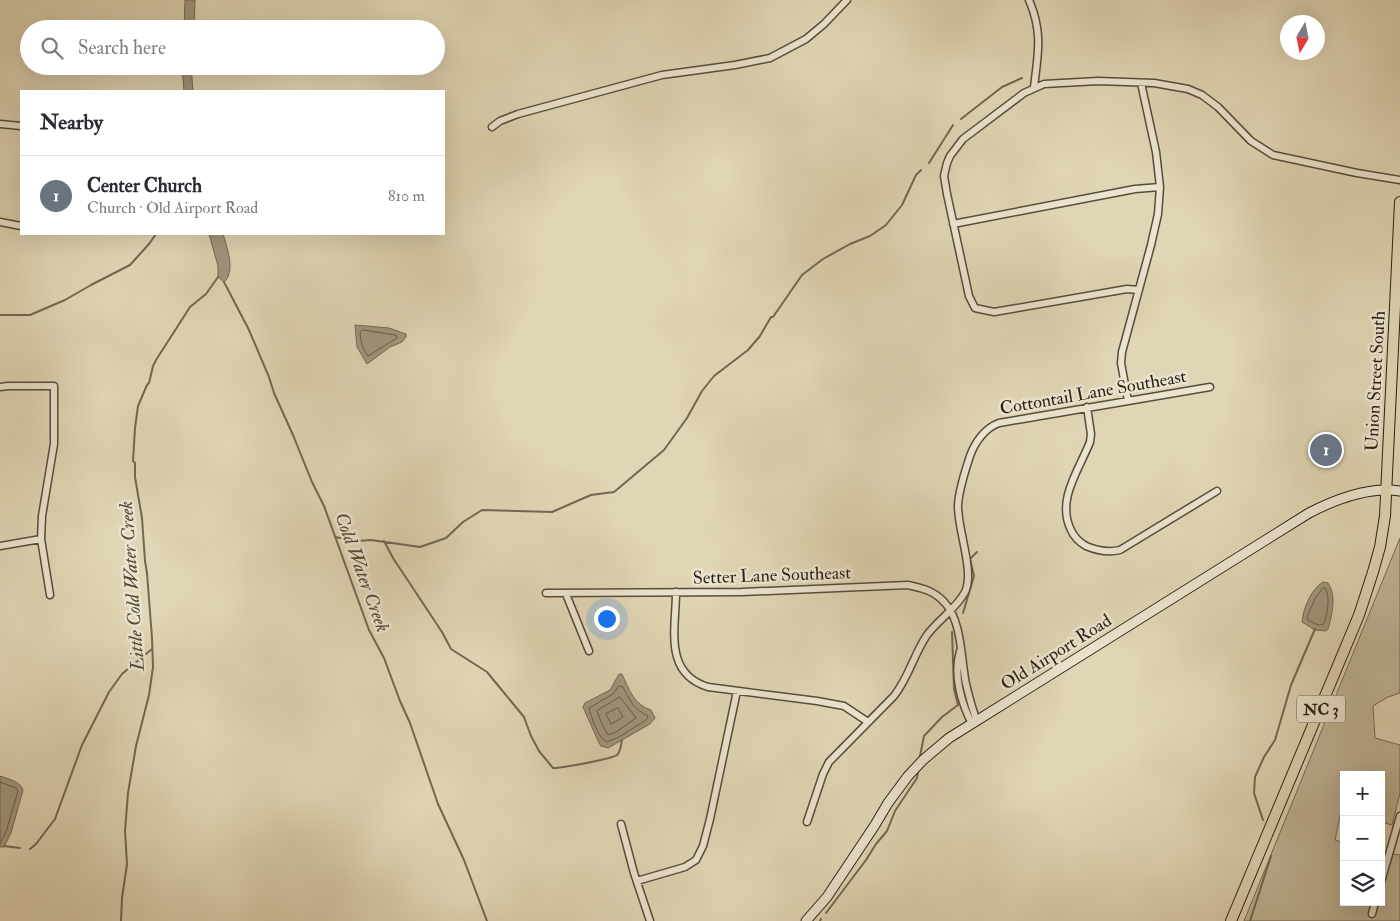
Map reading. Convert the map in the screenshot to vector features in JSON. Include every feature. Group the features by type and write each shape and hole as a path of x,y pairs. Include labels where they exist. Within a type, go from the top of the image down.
{"main road":[{"name":"Union Street South","path":"1387,489 1397,314 1400,202"},
{"name":"NC 3","path":"1231,921 1367,596 1380,547 1387,489"}],"street":[{"path":"492,127 500,120 518,114 662,75 770,58 783,53 806,39 824,24 847,0"},
{"path":"1029,0 1039,33 1034,87"},
{"path":"1139,290 1127,289 994,312 975,308 969,296 944,176 950,156 963,138 1034,87 1055,82 1098,81 1177,86 1202,95 1218,107 1251,141 1273,155 1400,180"},
{"path":"1128,401 1121,363 1122,352 1152,245 1158,214 1160,187 1156,152 1141,83"},
{"path":"0,124 20,126"},
{"path":"953,224 1135,189 1160,187"},
{"path":"0,222 20,226"},
{"path":"0,387 54,386 54,444 42,516 41,539 50,595"},
{"name":"Cottontail Lane Southeast","path":"807,822 823,774 829,762 884,708 902,685 926,637 965,592 967,585 966,563 958,506 967,465 973,449 980,438 992,426 1000,423 1210,387"},
{"path":"1086,408 1091,434 1090,442 1067,497 1065,508 1066,517 1074,536 1084,544 1106,552 1120,550 1217,491"},
{"path":"1387,489 1400,491"},
{"name":"Old Airport Road","path":"806,921 827,897 908,776 924,759 949,738 1302,516 1330,502 1387,489"},
{"path":"0,546 41,539"},
{"name":"Setter Lane Southeast","path":"546,594 820,589 908,585 925,588 938,596 951,610"},
{"path":"676,592 675,650 683,669 699,684 844,706 868,722"},
{"path":"566,594 589,651"},
{"path":"951,610 957,626 960,648 956,663 958,678 966,713 974,722"},
{"path":"637,881 686,867 696,860 703,846 710,819 737,691"},
{"path":"1385,868 1400,816"},
{"path":"621,824 650,921"},
{"path":"1372,914 1374,906"}],"shaded area":[{"path":"1400,538 1400,693 1388,697 1373,706 1375,738 1400,745 1400,793 1392,825 1385,823 1385,771 1340,771 1340,816 1335,840 1340,842 1340,906 1385,906 1385,853 1400,855 1400,921 1244,921"}],"water":[{"path":"185,0 195,0 194,20 184,20"},
{"path":"183,75 192,75 193,90 184,90"},
{"path":"209,235 223,235 225,239 230,266 228,278 224,282 218,277 218,266"},
{"path":"355,325 389,328 406,334 406,337 402,342 390,347 367,364 357,347"},
{"path":"1323,582 1328,583 1331,588 1333,600 1331,617 1326,631 1315,630 1302,622 1308,600 1315,589"},
{"path":"619,674 622,674 636,700 645,708 651,710 655,718 650,724 608,748 601,746 599,743 583,707 585,703 610,690"},
{"path":"0,776 17,782 23,790 11,833 4,847 0,847"}],"waterway":[{"path":"961,119 1002,87 1022,78"},
{"path":"929,163 953,125"},
{"path":"335,537 420,547 446,538 463,522 482,510 552,512 591,495 614,492 664,450 687,418 702,391 714,376 748,350 760,336 771,317 773,317 802,275 823,259 850,244 870,236 886,225 902,205 916,175 921,170"},
{"path":"0,315 30,315 65,300 130,265 155,235"},
{"name":"Little Cold Water Creek","path":"121,921 127,864 125,831 128,793 136,746 149,695 153,667 142,518 135,477 135,463 133,461 138,406 149,383 156,360 190,307 206,294 218,277"},
{"name":"Cold Water Creek","path":"224,282 249,330 274,393 324,506 369,630 384,658 410,723 438,804 464,860 487,921"},
{"path":"384,541 451,649 487,672 524,717 539,751 553,768 613,757 619,752 622,740"},
{"path":"963,613 974,576 970,559 977,552"},
{"path":"1263,820 1254,793 1255,777 1264,757 1275,740 1291,685 1315,629"},
{"path":"920,756 924,736 942,717 958,705 954,689 952,632"},
{"path":"30,849 55,819 82,745 109,692 122,674 152,649"},
{"path":"826,913 887,831 895,811 917,778 918,772"},
{"path":"4,846 20,848"},
{"path":"1250,921 1271,856"}],"place":[{"name":"Center Church","path":"1326,450"}]}
